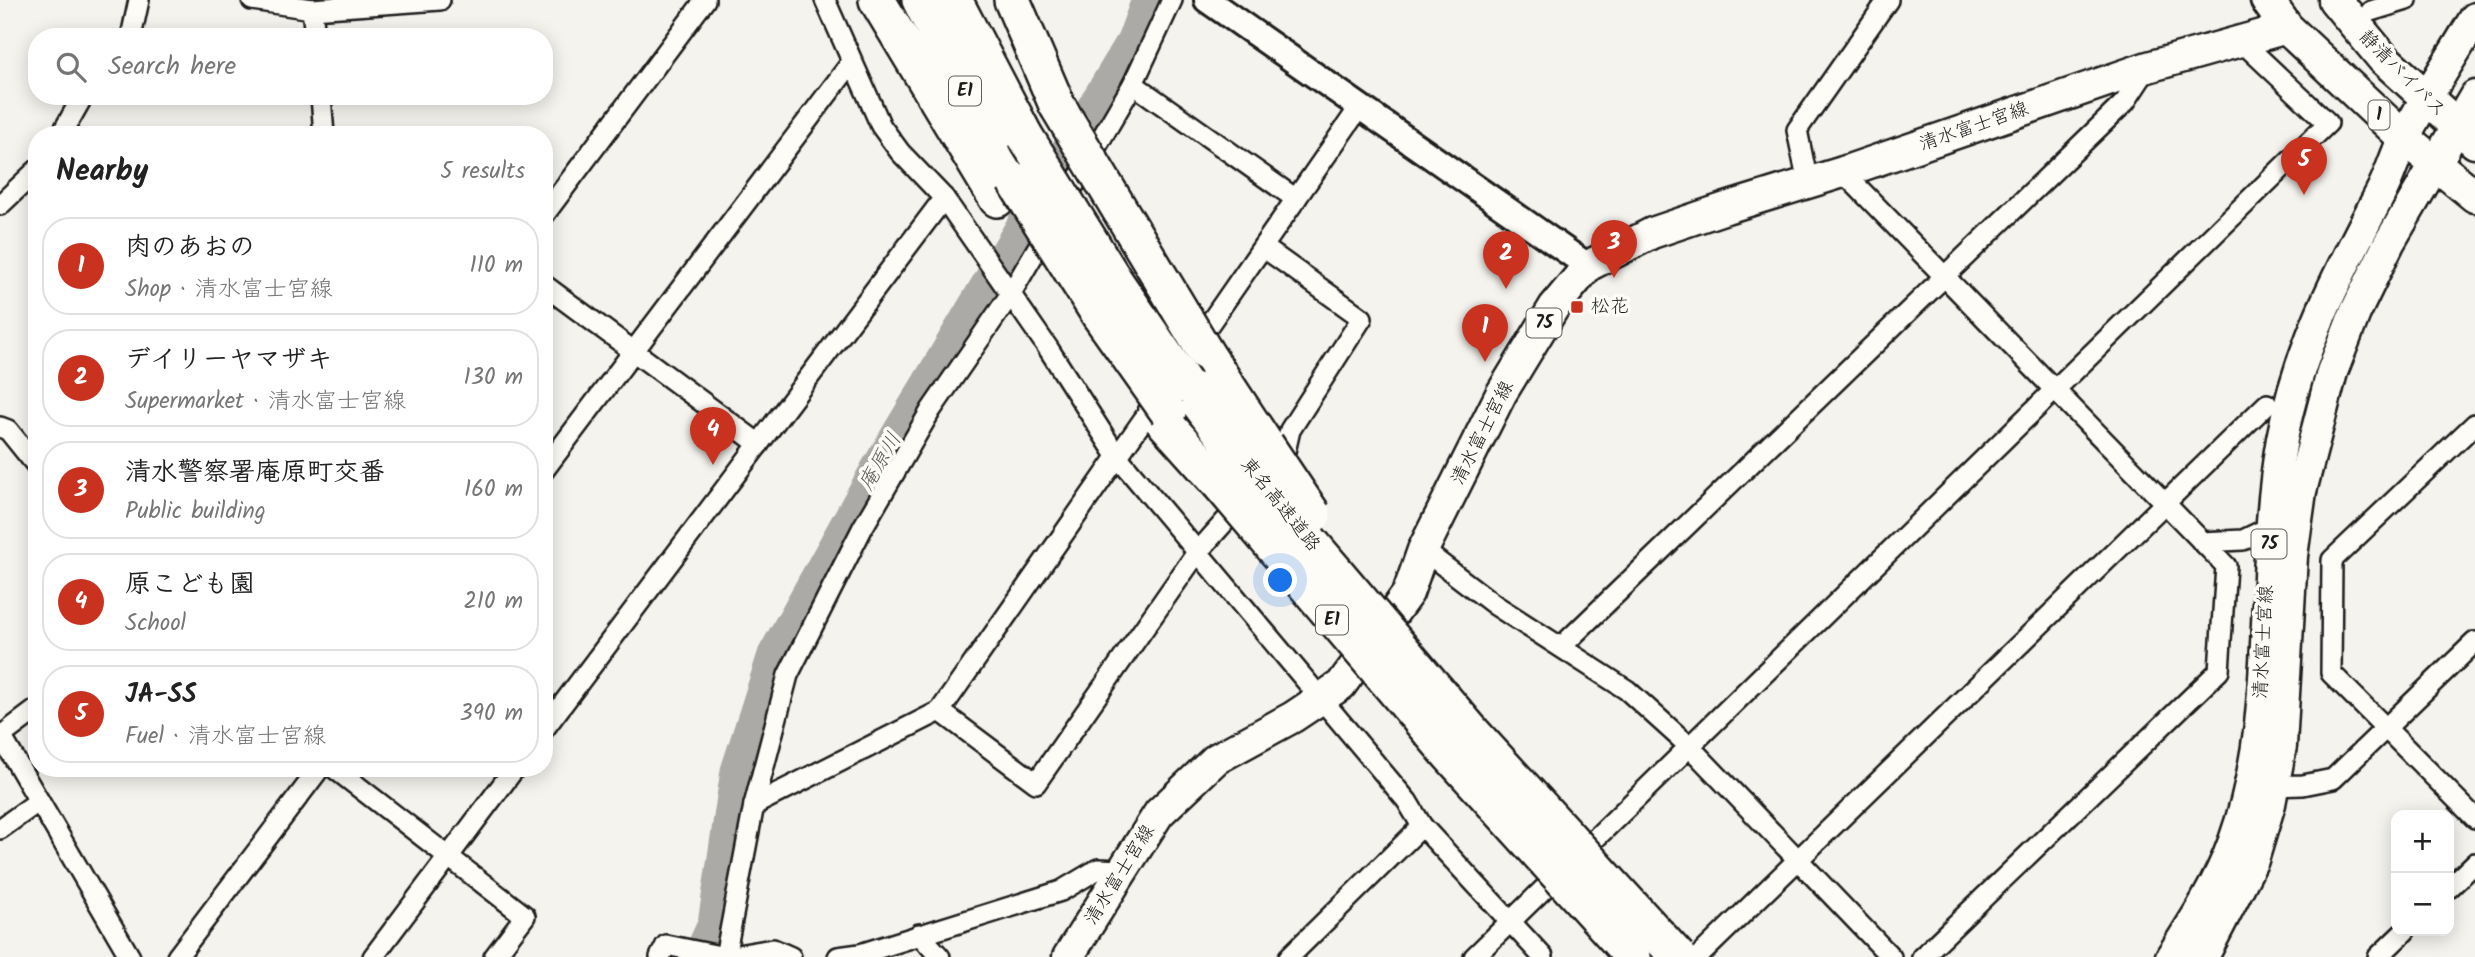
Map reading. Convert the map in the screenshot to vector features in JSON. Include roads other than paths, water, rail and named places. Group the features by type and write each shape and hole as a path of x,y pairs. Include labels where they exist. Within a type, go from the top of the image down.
{"highway":[{"name":"東名高速道路","path":"920,0 972,106 1005,189 1100,316 1169,403 1244,464 1418,670 1678,957"},
{"name":"東名高速道路","path":"954,0 1026,136 1114,278 1169,403"},
{"path":"1012,0 1057,105 1205,352 1244,464"},
{"name":"1","path":"2267,0 2287,29 2404,138 2475,196"},
{"name":"静清バイパス","path":"2335,0 2384,58 2466,135"},
{"path":"879,3 1005,189"},
{"name":"東名高速道路","path":"1244,464 1449,754 1633,957"}],"main road":[{"name":"清水富士宮線","path":"2171,957 2220,875 2235,840 2253,766 2262,689 2270,527 2283,436 2320,312 2389,178 2404,138 2475,18"},
{"name":"清水富士宮線","path":"1068,957 1159,814 1216,759 1322,699 1341,685 1408,593 1423,550 1501,394 1554,307 1588,266 1652,233 1843,172 2148,68 2287,29"},
{"name":"清水富士宮線","path":"2203,957 2253,860 2274,786 2281,746 2288,667 2292,556 2304,479 2332,372 2355,313 2389,243 2434,164 2466,135 2475,96"}],"street":[{"path":"133,28 139,0"},
{"path":"252,0 312,9 440,0"},
{"path":"553,203 705,0"},
{"path":"825,0 881,126 900,152 944,198 1117,456 1196,554 1407,801 1422,826 1543,957"},
{"path":"721,956 754,805 788,675 863,527 931,410 1133,84 1172,0"},
{"path":"1207,0 1588,266"},
{"path":"1808,183 1797,130 1888,0"},
{"path":"2371,11 2407,0"},
{"path":"312,9 314,28"},
{"path":"1474,957 2328,122 2241,41"},
{"path":"553,458 851,63"},
{"path":"1562,646 2125,102 2148,68"},
{"path":"1133,84 1296,199"},
{"path":"66,126 78,105"},
{"path":"322,105 323,126"},
{"path":"754,805 940,711 1361,105"},
{"path":"1843,172 2225,566 2219,671 1922,957"},
{"path":"0,205 28,179"},
{"path":"553,717 944,198"},
{"path":"940,711 1036,783 1196,554 1284,456 1290,430 1362,318 1263,247"},
{"path":"553,291 759,444"},
{"path":"1698,957 2267,404"},
{"path":"2475,424 2332,560 2331,673 2475,818"},
{"path":"0,427 8,430 28,455"},
{"path":"2202,542 2243,540 2270,527"},
{"path":"1423,550 1495,605 1627,690 1689,746 1891,957"},
{"path":"2274,786 2303,785 2333,779 2475,642"},
{"path":"28,716 1,735 130,957"},
{"path":"177,957 313,777"},
{"path":"346,777 526,916 494,957"},
{"path":"373,957 508,777"},
{"path":"0,829 39,801"},
{"path":"1289,957 1422,826"},
{"path":"2454,883 2475,863"},
{"path":"838,957 860,954 1061,891 1098,869 1123,870"},
{"path":"919,934 940,957"},
{"path":"2378,957 2400,936"},
{"path":"660,957 666,945 721,956 773,949 791,957"}],"waterway":[{"name":"庵原川","path":"699,957 714,924 737,771 774,655 877,469 1133,41 1148,0"}],"place":[{"name":"JA-SS","path":"2304,195"},
{"name":"清水警察署庵原町交番","path":"1614,278"},
{"name":"デイリーヤマザキ","path":"1506,289"},
{"name":"松花","path":"1577,307"},
{"name":"肉のあおの","path":"1485,362"},
{"name":"原こども園","path":"713,465"}]}
